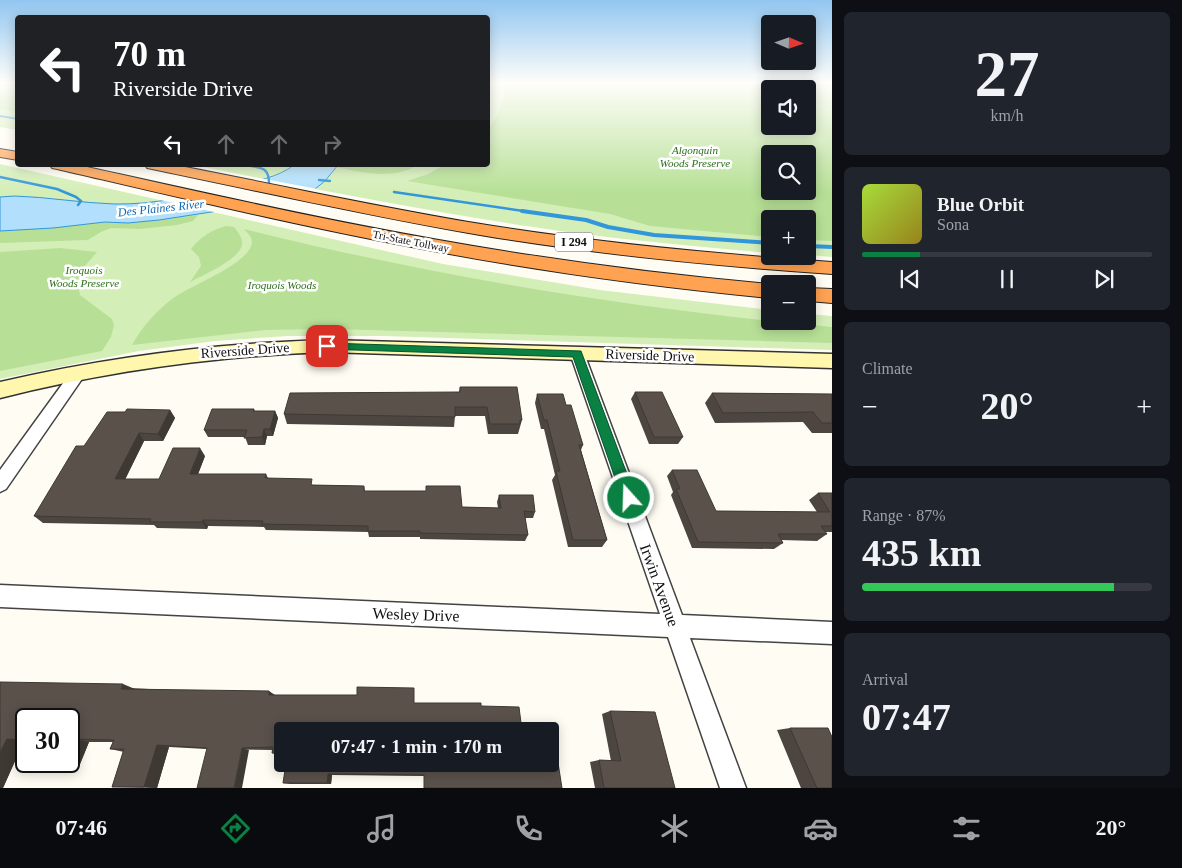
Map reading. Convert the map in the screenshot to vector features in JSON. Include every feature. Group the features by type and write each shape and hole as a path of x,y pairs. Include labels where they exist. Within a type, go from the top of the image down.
{"highway":[{"path":"0,153 15,156"},
{"name":"Tri-State Tollway","path":"66,167 383,236 539,263 655,279 761,290"},
{"name":"Tri-State Tollway","path":"162,167 488,230 622,249 832,268"},
{"path":"816,295 832,296"}],"main road":[{"name":"Riverside Drive","path":"0,390 79,372 177,356 279,347 327,346 832,361"}],"street":[{"name":"Irwin Avenue","path":"577,353 733,788"},
{"path":"0,484 79,372"},
{"name":"Wesley Drive","path":"0,596 832,633"}],"green space":[{"path":"0,120 15,120 15,130 0,127"},
{"name":"Algonquin Woods Preserve","path":"490,120 761,120 761,135 816,135 816,120 832,120 832,257 816,256 816,210 761,210 761,252 622,239 448,213 204,167 490,167"},
{"path":"494,120 761,120 761,135 816,135 816,120 832,120 832,241 816,240 816,210 761,210 761,236 650,226 610,214 407,181 428,174 440,167 490,167 490,127"},
{"name":"Iroquois Woods Preserve","path":"0,164 443,264 600,290 761,309 761,330 816,330 816,315 832,316 832,350 383,336 288,336 215,341 139,351 0,379"},
{"path":"336,167 414,167 388,174"},
{"path":"198,215 193,221 177,225 140,229 111,228 88,240 0,243 0,231 53,228 105,222 128,223"},
{"name":"Iroquois Woods","path":"226,226 234,227 240,235 242,245 239,251 228,261 190,282 201,266 199,257 191,249 207,234"},
{"name":"Iroquois Woods","path":"244,229 389,262 462,276 609,301 761,320 761,330 816,330 816,325 832,327 832,343 331,329 266,330 132,345 149,320 172,299 218,274 241,258 249,250 252,242"},
{"path":"60,248 97,252 84,267 77,280 80,295 112,319 114,325 111,337 102,351 0,371 0,252"}],"water":[{"name":"Des Plaines River","path":"290,167 336,167 325,181 315,189 270,203 159,220 128,223 105,222 53,228 0,231 0,197 15,196 114,204 144,203 189,196 258,181"}],"pier":[{"path":"259,178 318,189 271,205 223,214 160,200"}],"building":[{"path":"460,387 517,387 522,420 520,420 520,424 490,424 487,407 455,407 455,417 284,414 290,393 460,392"},
{"path":"635,392 662,392 683,437 654,437"},
{"path":"712,393 832,394 832,423 822,423 813,412 723,413"},
{"path":"537,394 563,394 566,405 571,405 583,445 579,445 607,540 573,540 556,471 560,471 547,420 544,420"},
{"path":"127,409 170,410 158,434 139,433 115,479 159,479 173,448 200,448 190,474 266,474 265,478 312,479 311,485 364,486 364,491 426,491 426,486 460,486 462,507 501,508 499,495 533,495 535,512 524,511 528,535 368,531 368,526 262,524 263,521 203,520 202,522 150,522 151,519 34,516 76,446 84,446 107,412 125,412"},
{"path":"212,409 275,411 270,429 264,429 262,437 244,438 247,430 204,430"},
{"path":"672,470 697,470 716,511 830,512 818,493 832,493 832,526 821,526 827,534 778,534 783,543 698,542 676,489 680,489"},
{"path":"0,682 123,684 121,689 269,691 269,695 357,695 357,687 414,688 414,703 481,703 481,706 519,707 521,722 274,722 274,753 272,753 273,747 242,748 234,788 197,788 207,748 157,745 144,787 112,787 124,749 110,749 114,740 80,739 80,708 15,708 15,739 7,739 0,752"},
{"path":"610,711 655,712 675,788 604,788 599,760 621,761"},
{"path":"790,728 828,728 832,737 832,788 817,788"},
{"path":"559,769 562,788 424,788 424,775 328,774 327,783 283,783 285,772 559,772"}],"waterway":[{"path":"255,167 263,169 267,173 269,183"},
{"path":"0,177 57,189 76,197 81,201 78,205"},
{"path":"319,180 330,181"},
{"path":"394,192 530,212"},
{"path":"522,211 586,220 608,227 654,235 761,242"},
{"path":"816,246 832,247"}],"route":[{"path":"327,346 577,353 629,498"}]}
